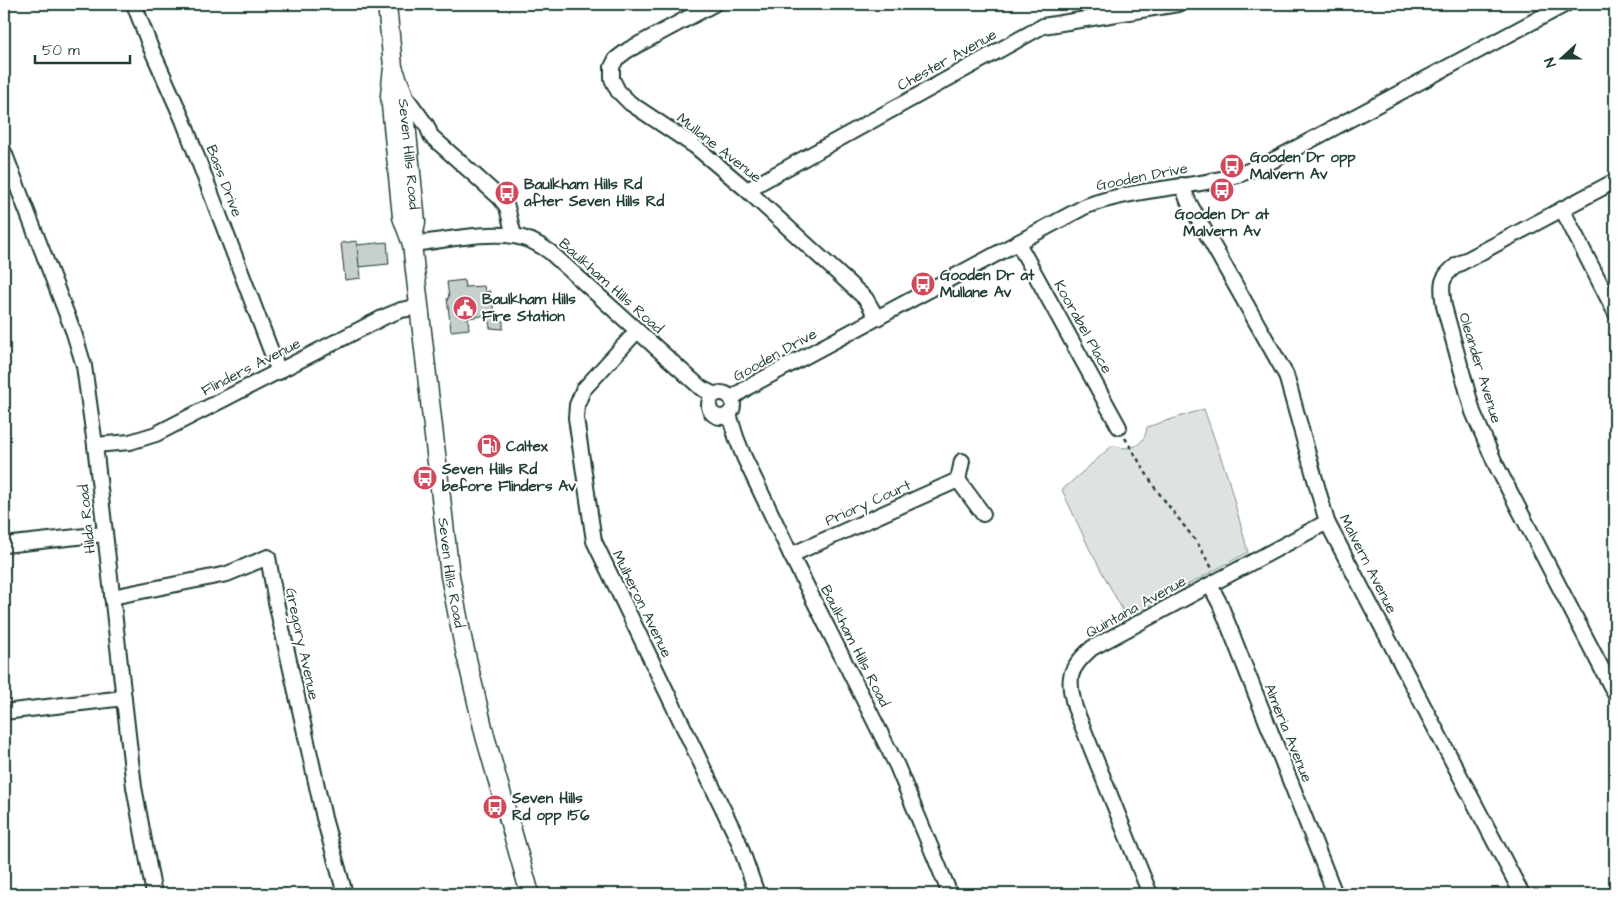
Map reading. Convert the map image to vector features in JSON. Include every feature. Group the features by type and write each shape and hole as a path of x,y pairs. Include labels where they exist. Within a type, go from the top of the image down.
{"main road":[{"name":"Seven Hills Road","path":"387,4 393,67 390,96 402,217 412,244 452,586 462,642 485,736 530,894"},
{"name":"Seven Hills Road","path":"393,67 403,93 416,222 412,244"}],"street":[{"name":"Bass Drive","path":"134,4 150,46 183,120 279,372"},
{"name":"Mullane Avenue","path":"714,4 628,50 616,59 612,67 612,79 618,91 630,103 696,147 747,190 866,299 877,318"},
{"name":"Chester Avenue","path":"747,190 1043,26 1178,4"},
{"name":"Gooden Drive","path":"732,398 748,387 1086,206 1123,194 1182,186 1238,175 1270,162 1566,4"},
{"path":"403,93 427,126 431,136 499,197 507,207 514,236"},
{"name":"Hilda Road","path":"4,152 80,352 94,445 134,787 154,894"},
{"name":"Oleander Avenue","path":"1615,181 1457,265 1448,271 1443,278 1442,290 1444,306 1473,412 1488,446 1615,694"},
{"name":"Malvern Avenue","path":"1182,186 1188,201 1286,375 1327,522 1522,894"},
{"path":"1562,209 1615,312"},
{"name":"Baulkham Hills Road","path":"412,244 491,235 514,236 539,244 701,388 714,394"},
{"name":"Koorabel Place","path":"1018,243 1119,427"},
{"name":"Flinders Avenue","path":"94,445 130,442 156,434 384,317 401,310 419,307"},
{"name":"Mulheron Avenue","path":"637,332 583,390 577,405 576,418 592,535 738,840 757,894"},
{"path":"725,393 732,398 733,407 729,414 722,417 712,414 708,405 710,398 714,394 725,393"},
{"name":"Baulkham Hills Road","path":"729,414 744,456 791,555 897,766 950,894"},
{"path":"962,461 958,480 984,514"},
{"name":"Priory Court","path":"791,555 958,480"},
{"name":"Quintana Avenue","path":"1150,894 1075,708 1070,676 1078,660 1092,648 1327,522"},
{"path":"4,545 104,534"},
{"name":"Gregory Avenue","path":"112,597 227,574 268,557 276,602 324,818 345,894"},
{"name":"Almeria Avenue","path":"1215,583 1220,604 1334,894"},
{"path":"4,712 124,698"}],"path":[{"path":"1119,427 1155,488 1198,544 1215,583"}],"shaded area":[{"path":"1204,409 1228,478 1248,552 1127,618 1090,550 1062,490 1113,445 1125,448 1136,446 1146,434 1147,427"}],"building":[{"path":"357,241 361,278 345,280 341,243"},
{"path":"387,242 389,264 359,267 357,245"},
{"path":"464,280 465,287 484,286 485,292 490,291 496,320 503,321 503,329 490,328 488,315 468,318 469,329 451,331 447,282"}],"place":[{"name":"Gooden Dr opp Malvern Av","path":"1232,166"},
{"name":"Gooden Dr at Malvern Av","path":"1222,190"},
{"name":"Baulkham Hills Rd after Seven Hills Rd","path":"507,193"},
{"name":"Gooden Dr at Mullane Av","path":"923,284"},
{"name":"Baulkham Hills Fire Station","path":"465,308"},
{"name":"Caltex","path":"489,446"},
{"name":"Seven Hills Rd before Flinders Av","path":"425,478"},
{"name":"Seven Hills Rd opp 156","path":"495,807"}]}
